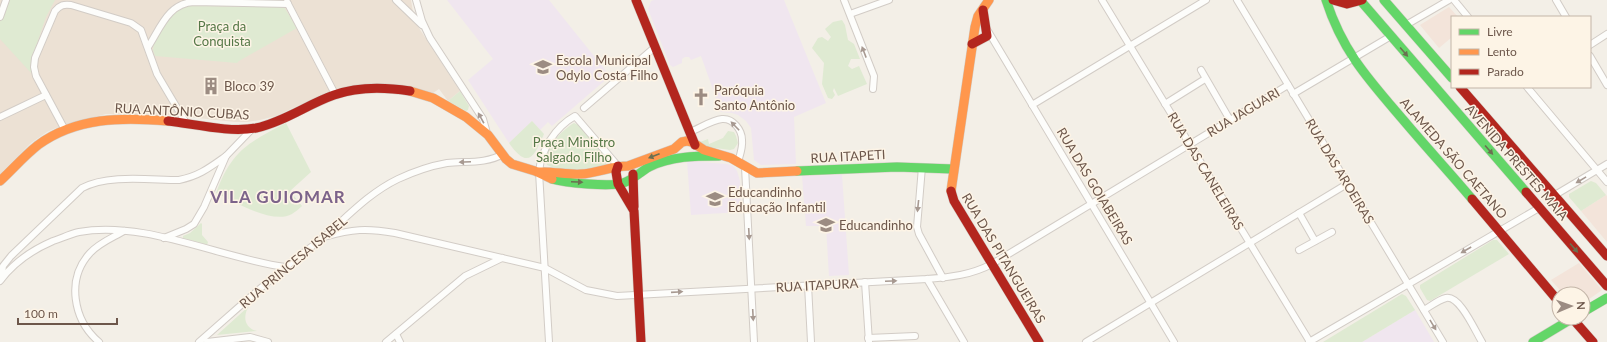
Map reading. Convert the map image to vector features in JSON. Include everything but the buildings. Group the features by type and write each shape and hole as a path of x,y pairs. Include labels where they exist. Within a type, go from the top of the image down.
{"main road":[{"path":"636,0 695,144 696,151 687,157"},
{"name":"ALAMEDA SÃO CAETANO","path":"1326,0 1335,27 1362,72 1551,292"},
{"path":"1333,0 1347,4"},
{"path":"1335,27 1334,20 1337,11 1342,5 1361,0"},
{"name":"AVENIDA PRESTES MAIA","path":"1361,0 1607,286"},
{"path":"1384,0 1451,77"},
{"name":"RUA DAS PITANGUEIRAS","path":"986,3 953,169 951,183 952,195 1039,342"},
{"name":"AVENIDA PRESTES MAIA","path":"1461,88 1607,256"},
{"name":"RUA ANTÔNIO CUBAS","path":"0,182 31,151 52,136 64,130 88,122 130,118 233,128 254,128 273,122 335,94 364,89 411,92 426,95 436,100 467,118 488,136 508,160 515,165 539,172 550,178 565,181 618,184"},
{"path":"687,157 679,150 688,129"},
{"path":"681,144 690,141 704,150 719,156"},
{"name":"RUA ANTÔNIO CUBAS","path":"539,172 551,171 580,174 623,166 674,149 681,144"},
{"path":"618,184 624,183 651,166 673,158 719,156"},
{"name":"RUA ITAPETI","path":"719,156 731,158 754,172 761,173 891,167 953,169"},
{"path":"634,211 630,201 618,184 616,177 623,166 631,170 633,177 641,342"},
{"path":"1591,307 1607,298"},
{"path":"1533,342 1560,326"},
{"path":"1580,326 1593,342"}],"street":[{"path":"0,17 6,0"},
{"path":"396,0 424,26"},
{"path":"416,0 419,14 424,26 483,119 488,136"},
{"path":"844,0 874,76 873,89"},
{"path":"850,14 889,0"},
{"name":"RUA DAS CANELEIRAS","path":"1102,0 1309,342"},
{"path":"1032,105 1206,0"},
{"name":"RUA DAS AROEIRAS","path":"1237,0 1443,342"},
{"path":"1406,25 1449,0"},
{"path":"1454,0 1467,16"},
{"path":"1556,0 1565,16"},
{"path":"148,47 170,12 183,4 194,2 287,2 335,94"},
{"path":"64,130 35,73 34,64 55,11 61,5 71,5 131,22 141,30 157,74 186,123"},
{"name":"RUA DAS GOIABEIRAS","path":"980,34 994,42 1174,342"},
{"path":"1591,44 1607,34"},
{"name":"RUA JAGUARI","path":"1294,94 1391,36"},
{"path":"584,108 655,47"},
{"path":"1591,58 1607,85"},
{"path":"1201,70 1230,120"},
{"path":"1165,104 1205,79"},
{"name":"RUA JAGUARI","path":"992,264 1288,85"},
{"path":"1529,88 1607,182"},
{"path":"0,117 46,95"},
{"path":"467,118 472,111 472,101"},
{"path":"549,342 539,172 541,158 548,143 558,130 575,116 623,166"},
{"path":"688,129 726,119 733,123 739,130 742,140 742,164 752,288 754,342"},
{"path":"1,280 3,266 11,256 82,188 89,184 109,180 179,180 203,173 226,156 254,128"},
{"name":"RUA PRINCESA ISABEL","path":"199,342 285,267 324,237 367,198 382,188 406,175 436,165 486,161 503,154"},
{"path":"164,238 186,229 196,220 204,207 226,156"},
{"path":"1555,195 1607,164"},
{"path":"922,167 917,226 919,234 943,278"},
{"path":"1086,342 1347,184"},
{"path":"1309,342 1539,208"},
{"path":"1299,213 1315,241"},
{"path":"340,222 355,229"},
{"path":"324,237 355,229"},
{"name":"RUA ITAPURA","path":"355,229 384,231 544,268 580,287 594,292 617,296 927,280 971,274 992,264"},
{"path":"1,280 10,269 38,248 69,235 90,231 125,231 164,238 249,261 285,267"},
{"path":"99,342 89,331 79,312 75,298 75,283 80,268 90,253 106,241 125,231"},
{"path":"1299,250 1332,232"},
{"path":"386,342 465,276 502,258"},
{"path":"927,280 964,342"},
{"path":"865,282 869,340 915,336"},
{"path":"808,285 811,342"},
{"path":"1424,310 1443,299 1450,298 1456,300 1482,342"},
{"path":"396,334 400,342"},
{"path":"207,342 250,337 268,342"}],"shaded area":[{"path":"0,0 411,0 414,18 419,28 460,91 448,101 439,89 433,93 360,85 325,93 276,116 247,122 170,115 106,114 47,132 31,143 0,174"},
{"name":"Escola Municipal Odylo Costa Filho","path":"447,0 549,0 610,76 552,126 548,122 540,130 532,121 509,143 468,80 493,59"},
{"path":"784,0 826,103 794,117 796,164 761,165 754,160 751,128 746,121 738,115 721,112 701,56 691,60 689,57 685,57 682,59 682,63 673,67 670,65 648,9 651,1"},
{"path":"1449,7 1457,16 1451,16 1451,38 1439,48 1420,25"},
{"name":"Educandinho Educação Infantil","path":"687,161 727,164 733,166 737,171 740,181 741,212 691,215"},
{"name":"Educandinho","path":"842,175 849,275 829,276 826,226 806,226 802,176"},
{"path":"1606,195 1607,196 1607,242 1581,211"},
{"path":"1579,263 1602,290 1591,298 1591,286 1556,286 1551,280"},
{"path":"1415,310 1434,342 1362,342"}],"green space":[{"path":"8,0 55,0 46,17 32,58 32,74 0,39 0,22"},
{"name":"Praça da Conquista","path":"182,7 284,7 297,28 237,63 155,56 153,50 154,42 172,13"},
{"path":"842,20 845,25 848,40 854,44 860,59 851,59 848,66 852,69 859,66 867,84 838,96 834,88 833,91 835,95 832,99 828,98 822,84 824,63 812,48 818,38 822,37 828,41 831,37 825,29 833,22"},
{"path":"460,91 469,106 468,110 466,111 448,101"},
{"path":"532,121 544,134 534,154 526,158 521,156 509,143"},
{"path":"286,123 311,172 290,191 302,206 292,214 284,217 274,216 253,211 216,193 228,167 243,149 261,136"},
{"name":"Praça Ministro Salgado Filho","path":"574,123 580,126 607,159 608,161 605,165 568,170 547,165 547,153 550,147 564,130"},
{"path":"728,131 734,132 736,136 738,143 734,149 730,150 701,146 700,142 708,139 709,144 723,138"},
{"path":"1591,181 1596,183 1606,195 1581,211 1569,197 1569,194"},
{"path":"201,223 202,235 208,242 207,245 183,238 183,236 190,233"},
{"path":"1493,240 1497,240 1509,254 1430,301 1427,300 1420,288 1420,285"},
{"path":"1402,294 1406,296 1415,310 1362,342 1323,342"},
{"path":"249,306 245,318 246,322 247,325 253,330 257,331 217,335"}],"traffic: fast":[{"path":"1326,0 1341,36 1359,66 1413,132 1472,199"},
{"path":"1360,0 1526,192"},
{"path":"1384,0 1451,77"},
{"path":"552,179 588,184 617,184 627,182 657,163 675,159 719,156"},
{"path":"797,171 897,167 953,169"},
{"path":"1591,307 1607,298"},
{"path":"1533,342 1560,326"}],"traffic: slow":[{"path":"951,191 975,27 978,16 989,0"},
{"path":"410,91 433,98 466,117 488,135 506,159 512,164 535,171 552,179"},
{"path":"0,181 38,145 68,129 84,124 117,119 168,121"},
{"path":"539,172 581,174 628,166 674,149 682,142 687,141 692,142 704,150 731,158 757,173 797,171"}],"traffic: jam":[{"path":"636,0 695,145"},
{"path":"1333,0 1347,4 1362,0"},
{"path":"972,44 987,36 983,10"},
{"path":"168,121 223,129 256,128 276,122 324,99 343,92 372,88 410,91"},
{"path":"1461,88 1607,256"},
{"path":"618,166 616,172 618,184 634,211 641,342"},
{"path":"633,174 634,207"},
{"path":"951,191 954,201 1039,342"},
{"path":"1526,192 1607,286"},
{"path":"1472,199 1551,293"},
{"path":"1579,326 1593,342"}],"place":[{"name":"Escola Municipal Odylo Costa Filho","path":"543,67"},
{"name":"Bloco 39","path":"211,86"},
{"name":"Paróquia Santo Antônio","path":"701,97"},
{"name":"Educandinho Educação Infantil","path":"715,199"},
{"name":"Educandinho","path":"826,225"}],"district":[{"name":"VILA GUIOMAR","path":"278,197"}]}
